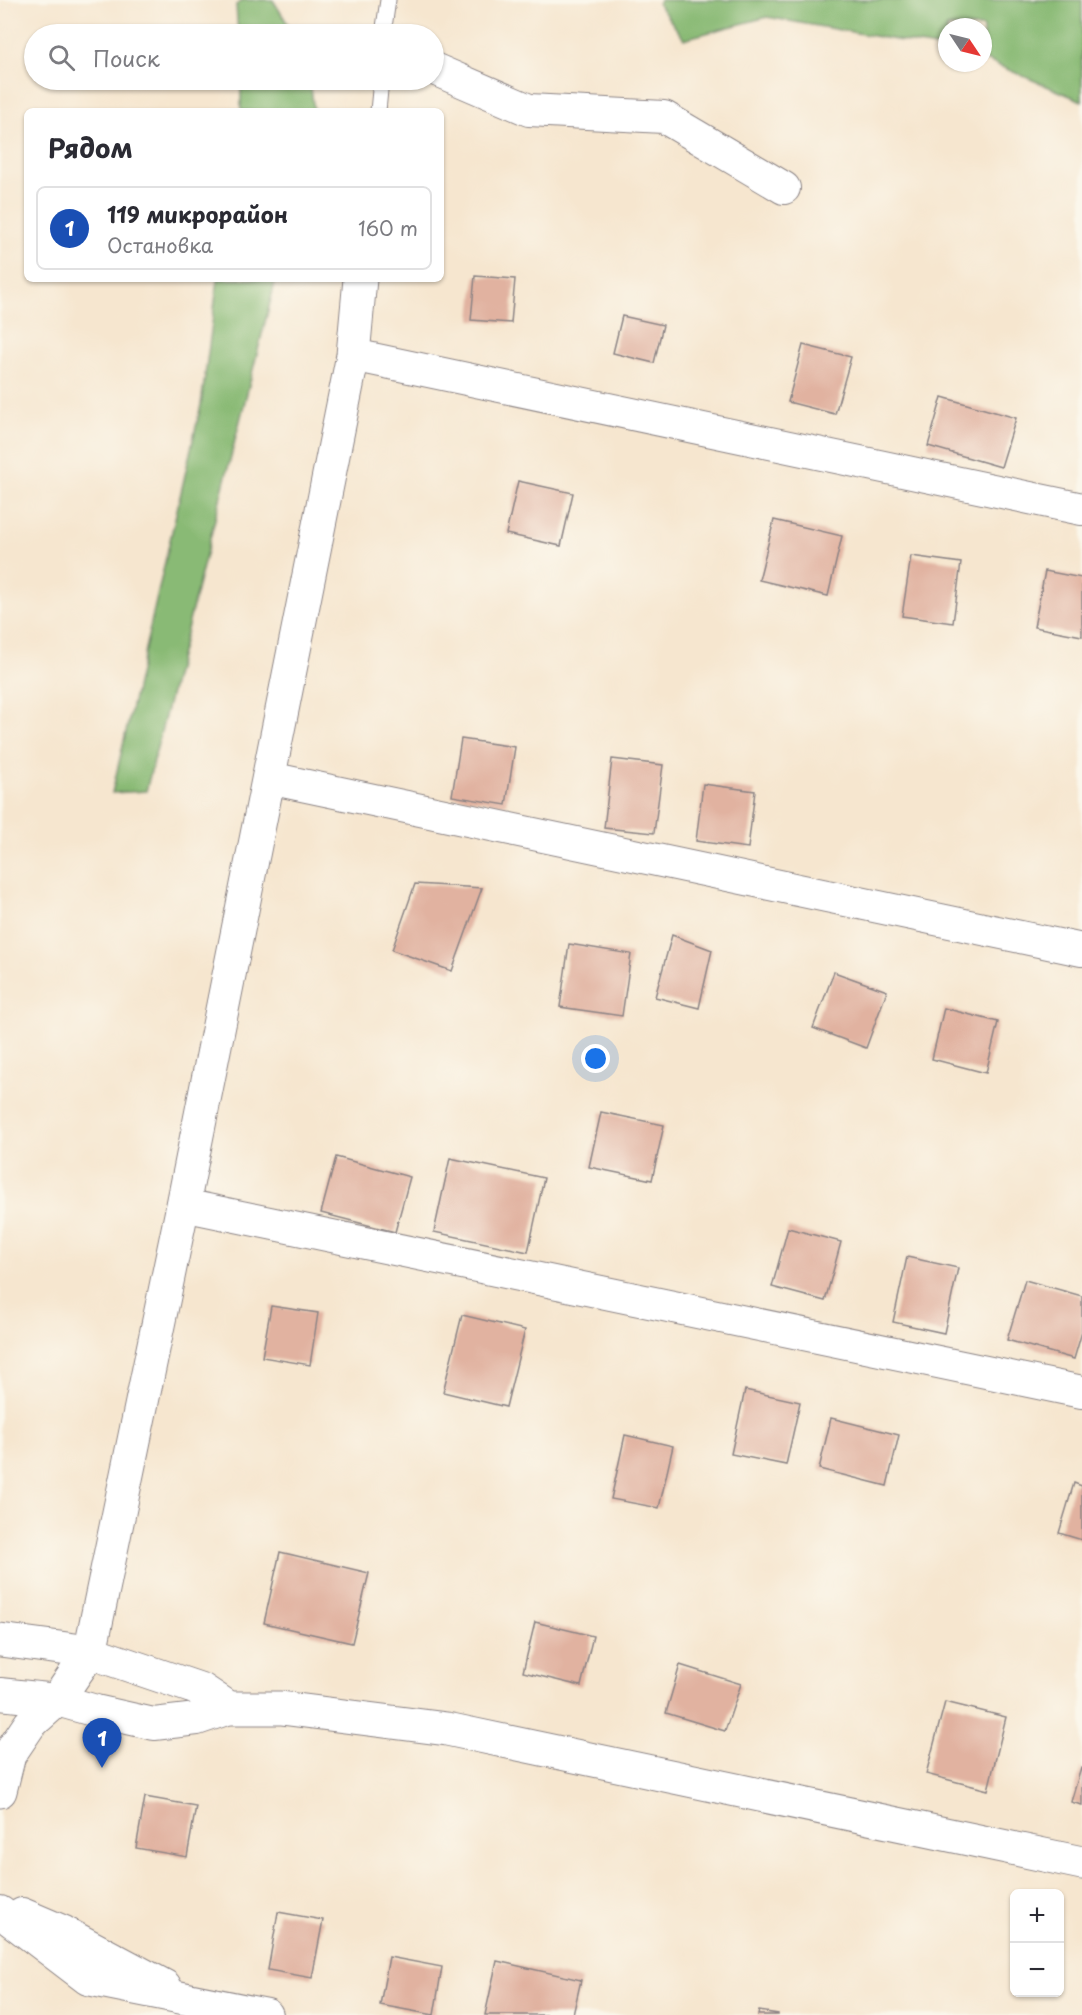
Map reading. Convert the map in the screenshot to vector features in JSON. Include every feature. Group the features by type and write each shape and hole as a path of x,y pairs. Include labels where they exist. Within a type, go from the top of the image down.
{"street":[{"path":"444,73 528,110 664,117 784,188"},
{"path":"0,1791 9,1755 30,1724 57,1700 90,1652 183,1205 353,355 360,282"},
{"path":"353,355 1082,509"},
{"path":"269,778 1082,950"},
{"path":"183,1205 1082,1392"},
{"path":"0,1640 90,1652 202,1690 229,1708"},
{"path":"0,1694 57,1700 96,1712 154,1724 196,1719 229,1708 281,1708 447,1729 1082,1863"},
{"path":"0,1904 85,1943 189,2000"},
{"path":"0,1912 88,1979 267,2015"}],"lane":[{"path":"384,24 388,0"},
{"path":"378,108 380,90"}],"green space":[{"path":"243,0 273,0 288,24 237,24 236,5"},
{"path":"660,0 1082,0 1082,101 992,63 992,18 938,18 938,47 767,17 684,39 658,4"},
{"path":"241,90 311,90 314,108 241,108"},
{"path":"218,282 275,282 146,791 112,793 201,405"}],"building":[{"path":"475,276 515,279 511,323 471,320"},
{"path":"622,316 663,325 654,363 613,353"},
{"path":"803,345 851,357 835,414 788,402"},
{"path":"942,397 1016,418 1001,467 928,446"},
{"path":"518,481 573,493 561,546 506,534"},
{"path":"774,520 842,536 828,596 759,580"},
{"path":"911,556 961,563 953,623 902,616"},
{"path":"1045,571 1082,578 1082,636 1034,627"},
{"path":"461,739 515,747 506,805 452,796"},
{"path":"612,759 663,765 654,833 604,828"},
{"path":"703,784 755,791 748,848 696,841"},
{"path":"415,884 482,888 452,971 392,950"},
{"path":"672,935 712,950 699,1008 655,997"},
{"path":"569,944 631,954 622,1016 560,1007"},
{"path":"834,972 887,991 866,1048 813,1028"},
{"path":"944,1008 998,1022 986,1073 932,1059"},
{"path":"601,1112 664,1125 652,1180 589,1167"},
{"path":"336,1157 410,1177 395,1232 321,1213"},
{"path":"450,1158 544,1178 528,1252 434,1232"},
{"path":"788,1228 841,1242 825,1301 772,1287"},
{"path":"907,1257 958,1268 944,1333 893,1322"},
{"path":"1025,1280 1082,1296 1082,1332 1074,1359 1007,1340"},
{"path":"271,1306 318,1313 310,1365 262,1357"},
{"path":"462,1315 525,1330 506,1407 443,1392"},
{"path":"745,1390 800,1402 786,1465 731,1454"},
{"path":"831,1418 899,1435 887,1486 819,1469"},
{"path":"625,1435 673,1446 659,1508 611,1499"},
{"path":"1074,1483 1082,1486 1082,1540 1059,1533"},
{"path":"280,1552 369,1573 352,1643 264,1623"},
{"path":"535,1622 593,1636 581,1686 523,1672"},
{"path":"680,1665 741,1684 725,1731 666,1713"},
{"path":"945,1702 1006,1717 988,1790 926,1774"},
{"path":"1082,1768 1082,1805 1071,1802"},
{"path":"145,1797 196,1806 187,1857 136,1848"},
{"path":"278,1912 323,1920 312,1978 268,1970"},
{"path":"389,1957 442,1967 434,2015 380,2005"},
{"path":"497,1961 581,1980 573,2015 485,2015"},
{"path":"759,2011 778,2014 778,2015 758,2015"}],"place":[{"name":"119 микрорайон","path":"102,1768"}]}
